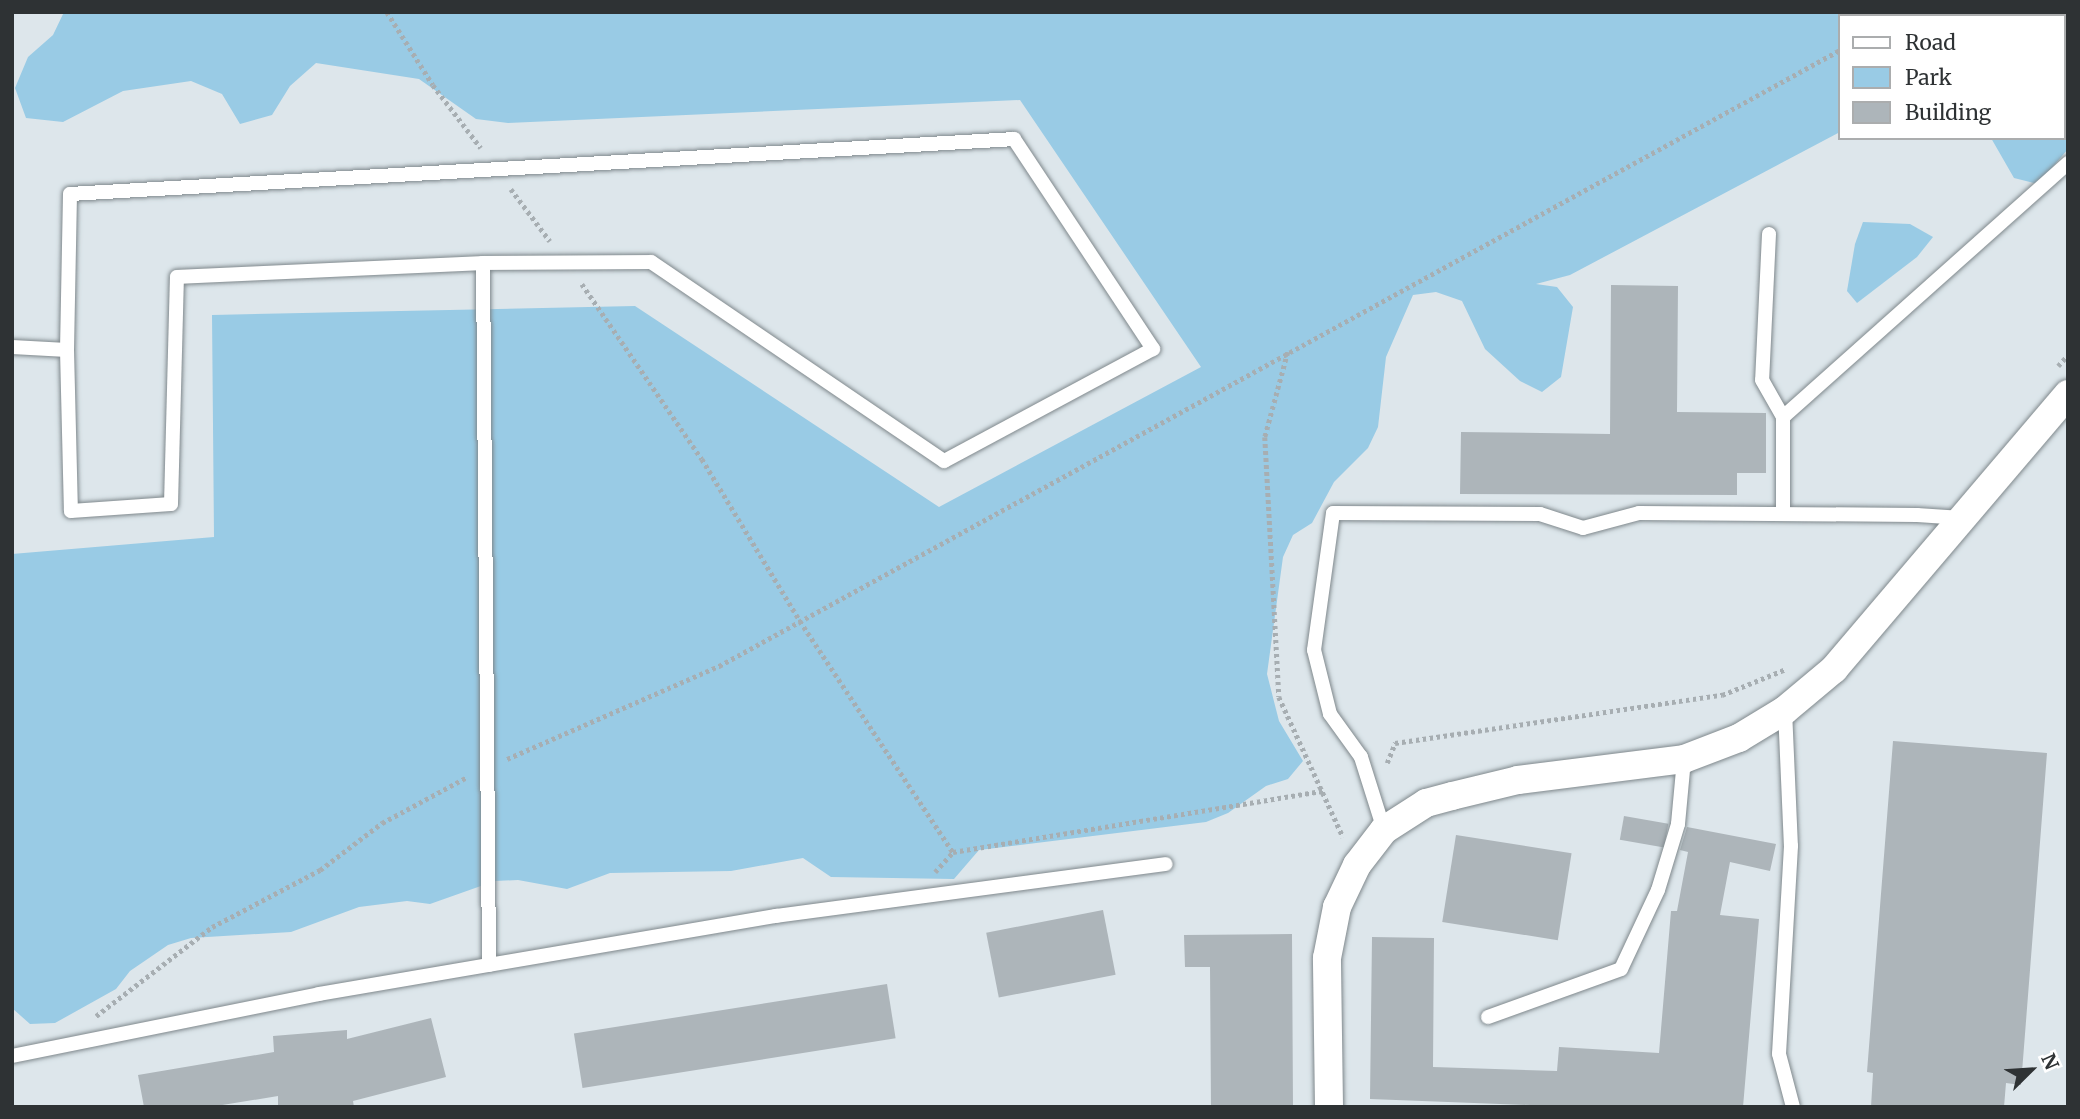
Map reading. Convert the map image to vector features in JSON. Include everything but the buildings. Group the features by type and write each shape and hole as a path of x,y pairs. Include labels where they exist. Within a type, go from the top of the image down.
{"street":[{"path":"1329,1107 1327,958 1337,907 1357,865 1384,830 1426,803 1518,780 1684,759 1739,738 1786,710 1834,669 1962,518 2059,384"}],"lane":[{"path":"1014,139 1153,349 944,461 651,262 566,262 483,263 177,277 171,504 72,511 68,350 70,194 1014,139"},
{"path":"1783,417 2068,163"},
{"path":"1769,234 1762,380 1783,417 1783,514"},
{"path":"483,263 489,965"},
{"path":"12,347 68,350"},
{"path":"1384,830 1372,800 1361,757 1330,715 1314,650 1332,513 1540,514 1583,528 1639,513 1962,518"},
{"path":"1786,710 1791,846 1779,1054 1793,1107"},
{"path":"1488,1017 1621,970 1658,890 1678,824 1684,759"},
{"path":"12,1056 319,995 776,916 1166,864"}],"path":[{"path":"387,12 433,85 566,262 702,459 800,621 953,852"},
{"path":"60,1046 212,927 320,870 382,823 454,783 719,666 1839,51"},
{"path":"1288,351 1265,437 1279,697 1357,865"},
{"path":"2059,384 2068,355"},
{"path":"1372,800 1395,743 1722,695 1794,666"},
{"path":"909,900 953,852 1323,792"}],"green space":[{"path":"64,12 2066,12 1839,14 1839,133 1570,275 1536,284 1557,287 1573,307 1561,377 1542,392 1520,381 1485,349 1462,301 1436,292 1413,295 1386,357 1378,427 1368,448 1334,482 1312,523 1293,535 1283,557 1267,674 1279,721 1303,761 1288,779 1266,786 1228,813 1206,822 979,850 954,879 831,877 803,858 731,871 610,873 567,889 518,880 495,881 430,904 407,901 359,907 291,932 191,938 168,945 130,971 116,989 55,1023 30,1024 12,1008 12,554 214,537 212,315 635,306 939,507 1201,367 1020,100 508,123 476,119 419,79 316,63 290,86 272,115 240,124 222,94 191,81 123,91 63,122 26,118 15,88 28,57 53,35"},
{"path":"2066,34 2068,149 2038,184 2014,178 1992,140 2066,140"},
{"path":"1863,222 1910,224 1933,237 1917,257 1857,303 1847,291 1855,244"}]}
